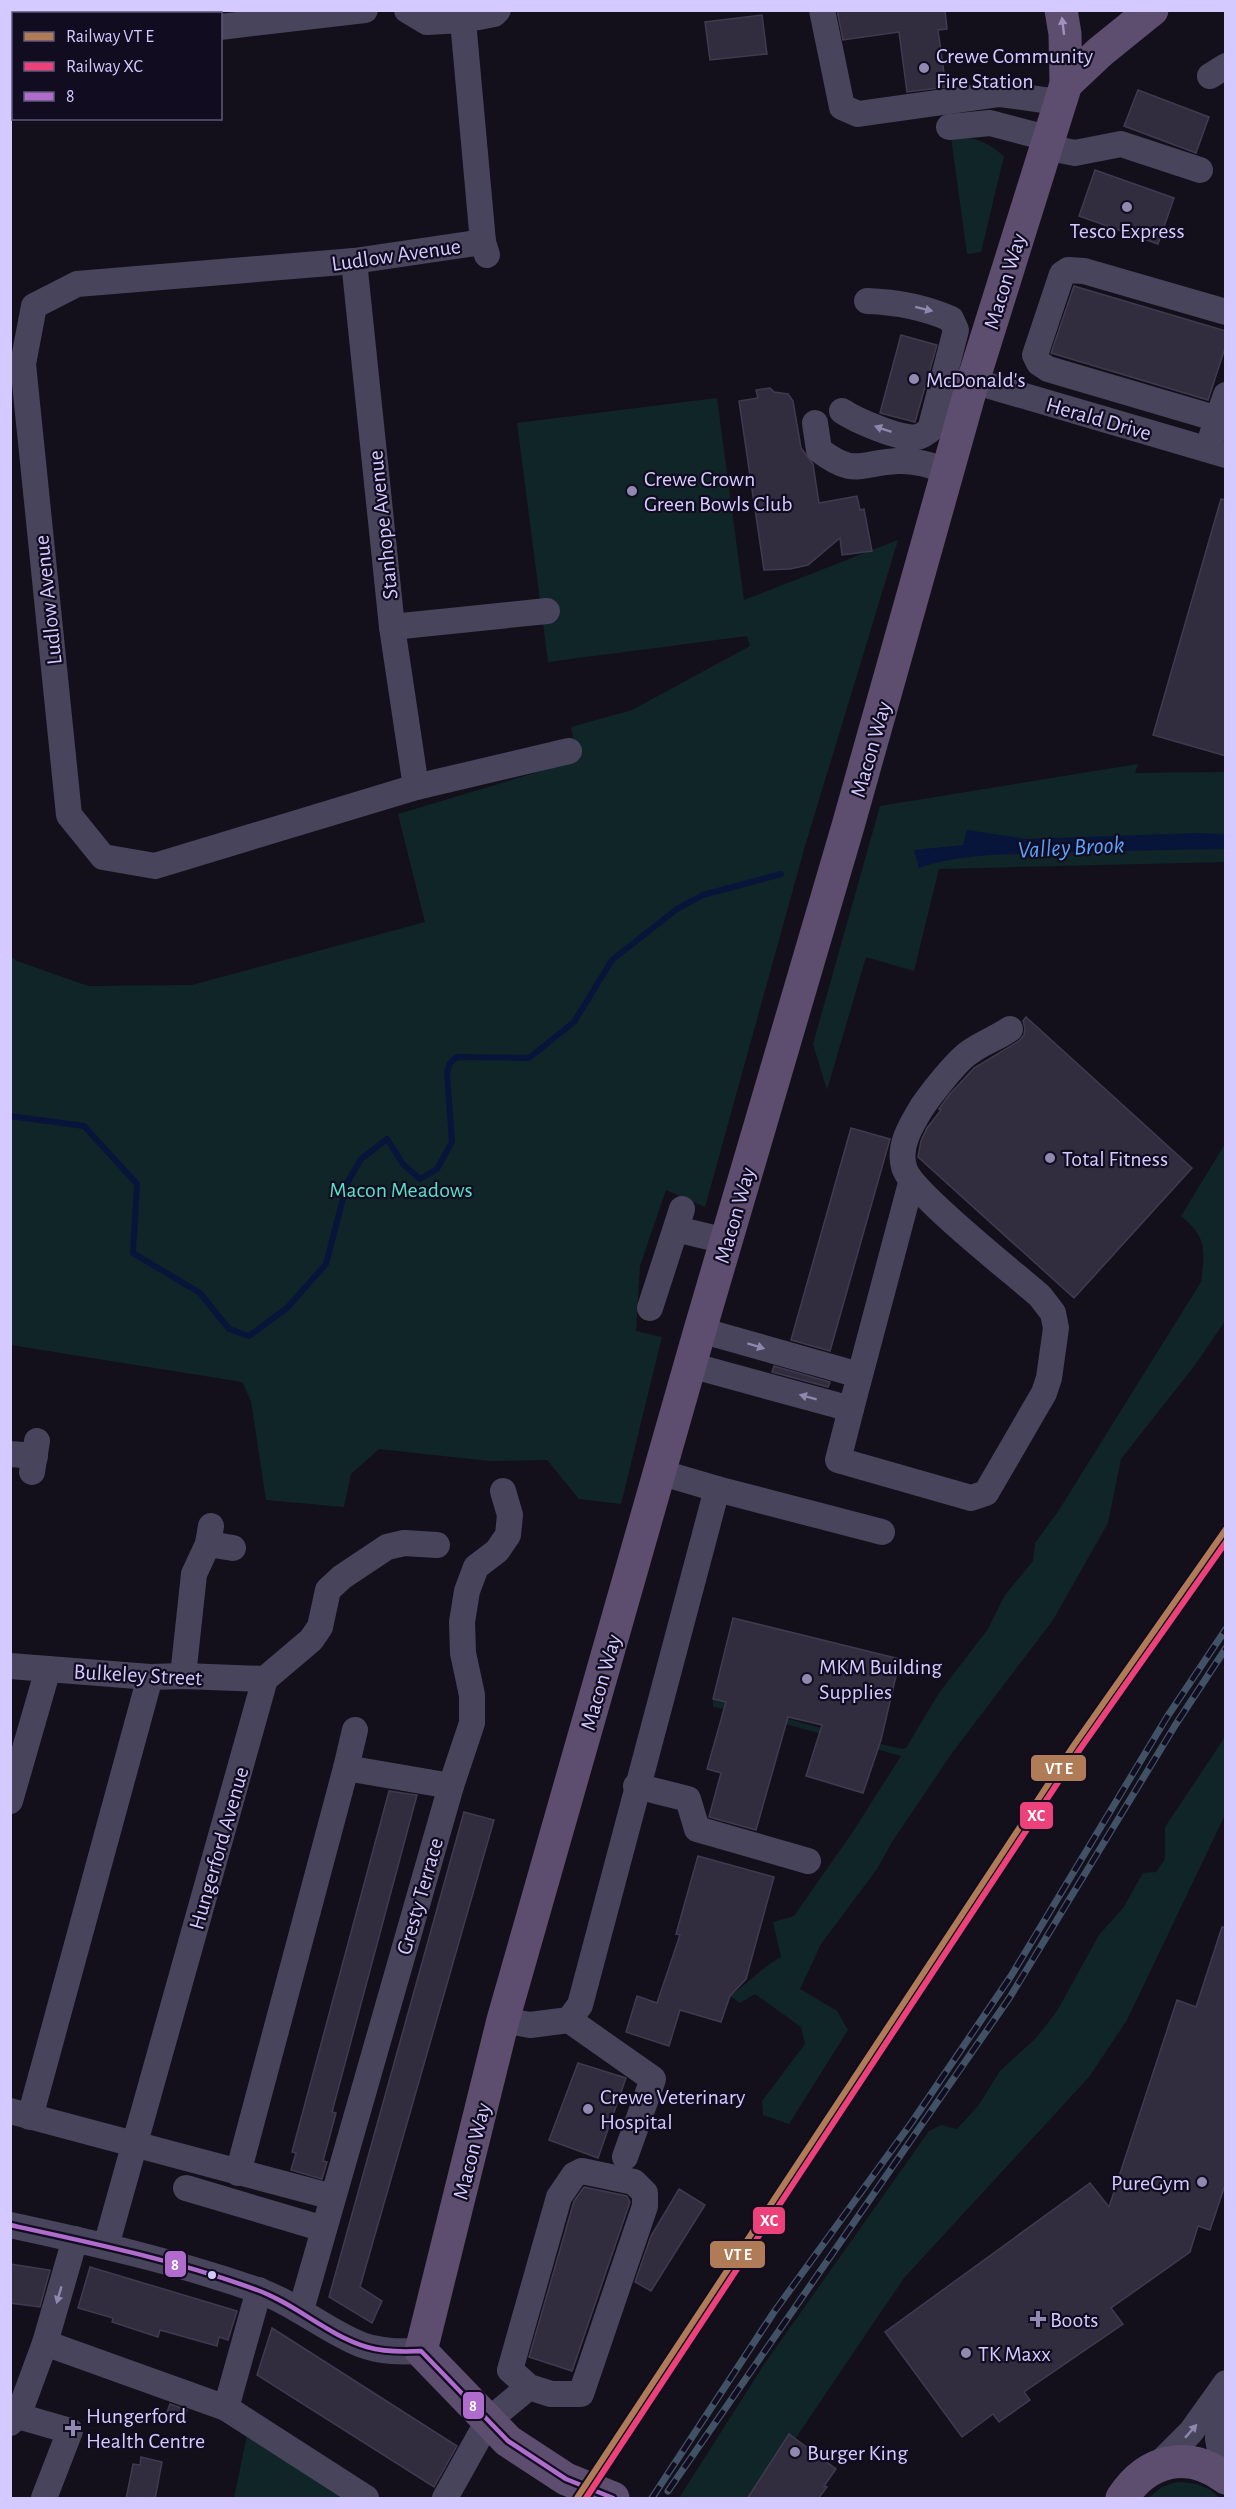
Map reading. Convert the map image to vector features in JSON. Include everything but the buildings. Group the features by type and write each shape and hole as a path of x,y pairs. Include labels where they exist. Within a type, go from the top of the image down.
{"main road":[{"name":"Macon Way","path":"421,2351 503,2020 700,1330 834,875 974,381 1062,93 1065,34 1061,10"},
{"name":"Macon Way","path":"1062,93 1100,52 1152,10"},
{"path":"421,2351 508,2441 566,2479 613,2499"},
{"path":"1130,2486 1175,2462 1192,2463 1210,2468 1225,2478"}],"street":[{"path":"222,27 365,10"},
{"path":"407,10 427,22 463,15 494,14 498,10"},
{"path":"822,10 842,107 858,114 1000,93 1062,93"},
{"name":"Ludlow Avenue","path":"463,15 485,248 76,284 34,306 23,364 69,815 103,857 155,866 416,787 569,751"},
{"path":"949,127 990,123 1075,153 1121,144 1200,170"},
{"name":"Stanhope Avenue","path":"354,261 392,627 416,787"},
{"path":"1218,419 1048,369 1039,363 1035,355 1062,274 1068,270 1083,271 1226,312"},
{"path":"842,411 854,420 892,433 918,437 930,430 956,330 951,318 934,311 907,305 867,301"},
{"path":"1069,409 1078,378"},
{"name":"Herald Drive","path":"974,381 1217,452"},
{"path":"1217,452 1218,419 1226,395"},
{"path":"815,423 819,450 848,468 900,460 924,463 949,471"},
{"path":"392,627 547,611"},
{"path":"911,1183 838,1460 971,1498 986,1493 1039,1402 1050,1378 1056,1328 1053,1313 1040,1296 911,1183 904,1169 902,1150 927,1099 969,1052 1010,1029"},
{"path":"650,1308 679,1219 726,1241"},
{"path":"700,1330 859,1375"},
{"path":"690,1365 851,1409"},
{"path":"659,1472 882,1532"},
{"path":"569,2020 580,2005 636,1786 717,1489"},
{"name":"Gresty Terrace","path":"301,2310 451,1786 472,1723 472,1695 463,1653 462,1622 467,1591 476,1567 497,1551 508,1535 510,1515 503,1491"},
{"path":"183,1676 194,1574 217,1539"},
{"path":"265,1679 316,1634 320,1627 328,1590 342,1577 387,1547 404,1543 437,1545"},
{"name":"Bulkeley Street","path":"10,1666 150,1677 265,1679"},
{"path":"10,1801 48,1669"},
{"path":"150,1677 20,2114 333,2197"},
{"name":"Hungerford Avenue","path":"106,2246 265,1679"},
{"path":"238,2173 355,1730"},
{"path":"346,1768 451,1786"},
{"path":"636,1786 688,1799 697,1829 808,1861"},
{"path":"503,2020 530,2025 569,2020 653,2079 625,2157"},
{"path":"582,2171 634,2182 645,2193 645,2206 580,2394 551,2394 529,2387 510,2370 559,2197 574,2175 582,2171"},
{"path":"186,2188 324,2229"},
{"path":"10,2225 106,2246 259,2290 301,2310 363,2345 394,2353 421,2351"},
{"path":"44,2499 70,2431 14,2420 45,2343 75,2239"},
{"path":"226,2408 259,2290"},
{"path":"45,2343 226,2408 366,2499"},
{"path":"445,2499 488,2421 529,2387"},
{"path":"1223,2388 1218,2439 1225,2478"},
{"path":"1130,2486 1191,2432 1223,2388"}],"green space":[{"path":"951,137 979,140 1004,156 981,252 967,254"},
{"name":"Macon Meadows","path":"717,398 744,600 898,540 805,846 705,1207 666,1190 640,1266 636,1331 662,1337 621,1504 579,1499 547,1460 489,1461 379,1449 351,1474 344,1507 266,1500 251,1401 242,1382 11,1345 10,956 17,961 88,986 192,985 425,922 398,814 578,760 571,727 632,710 750,646 747,636 548,662 517,423"},
{"path":"1138,764 1135,773 1225,772 1225,862 939,869 914,971 866,957 827,1090 813,1044 880,806"},
{"path":"1225,1144 1225,1321 1195,1365 1121,1459 1108,1523 1053,1620 952,1753 892,1842 877,1869 821,1944 800,1989 837,2011 848,2030 789,2124 763,2115 762,2101 805,2044 801,2027 755,1994 740,2003 730,1996 781,1957 773,1922 794,1916 852,1833 901,1756 746,1713 713,1707 713,1699 737,1703 869,1741 906,1748 939,1693 988,1629 1005,1595 1033,1561 1035,1543 1059,1510 1201,1282 1203,1253 1200,1238 1181,1216"},
{"path":"1225,1737 1225,1815 1127,2020 1089,2077 904,2278 755,2498 679,2498 765,2363 929,2131 941,2125 957,2129 978,2106 1000,2071 1036,2038 1057,2011 1099,1935 1123,1908 1143,1873 1156,1872 1165,1859 1165,1827"},
{"path":"248,2430 353,2498 234,2498"},
{"path":"1176,2482 1200,2485 1219,2498 1148,2498 1162,2487"}],"water":[{"path":"967,830 1027,839 1225,834 1225,849 995,855 948,860 919,868 914,850 963,845"}],"waterway":[{"name":"Valley Brook","path":"10,1116 84,1126 137,1184 133,1253 200,1293 229,1329 249,1336 287,1308 326,1264 347,1183 361,1159 387,1139 403,1164 420,1179 437,1169 452,1142 447,1072 450,1063 457,1057 529,1058 574,1022 612,960 677,909 703,895 781,874"}],"railway":[{"path":"652,2498 774,2312 912,2122 1011,1976 1167,1717 1226,1629"},
{"path":"668,2491 1010,1997 1176,1724 1226,1648"}],"transit line":[{"path":"577,2498 1074,1745 1226,1529"},
{"name":"8","path":"10,2225 135,2253 257,2290 285,2303 338,2335 367,2347 380,2350 421,2351 508,2441 566,2479 613,2498"}],"rail line":[{"name":"XC","path":"586,2498 1080,1749 1226,1542"}],"place":[{"name":"Crewe Community Fire Station","path":"924,68"},
{"name":"Tesco Express","path":"1127,207"},
{"name":"McDonald's","path":"914,379"},
{"name":"Crewe Crown Green Bowls Club","path":"632,491"},
{"name":"Total Fitness","path":"1050,1158"},
{"name":"MKM Building Supplies","path":"807,1679"},
{"name":"Crewe Veterinary Hospital","path":"588,2109"},
{"name":"PureGym","path":"1202,2182"},
{"name":"Boots","path":"1038,2319"},
{"name":"TK Maxx","path":"966,2353"},
{"name":"Hungerford Health Centre","path":"73,2428"},
{"name":"Burger King","path":"795,2452"}]}
